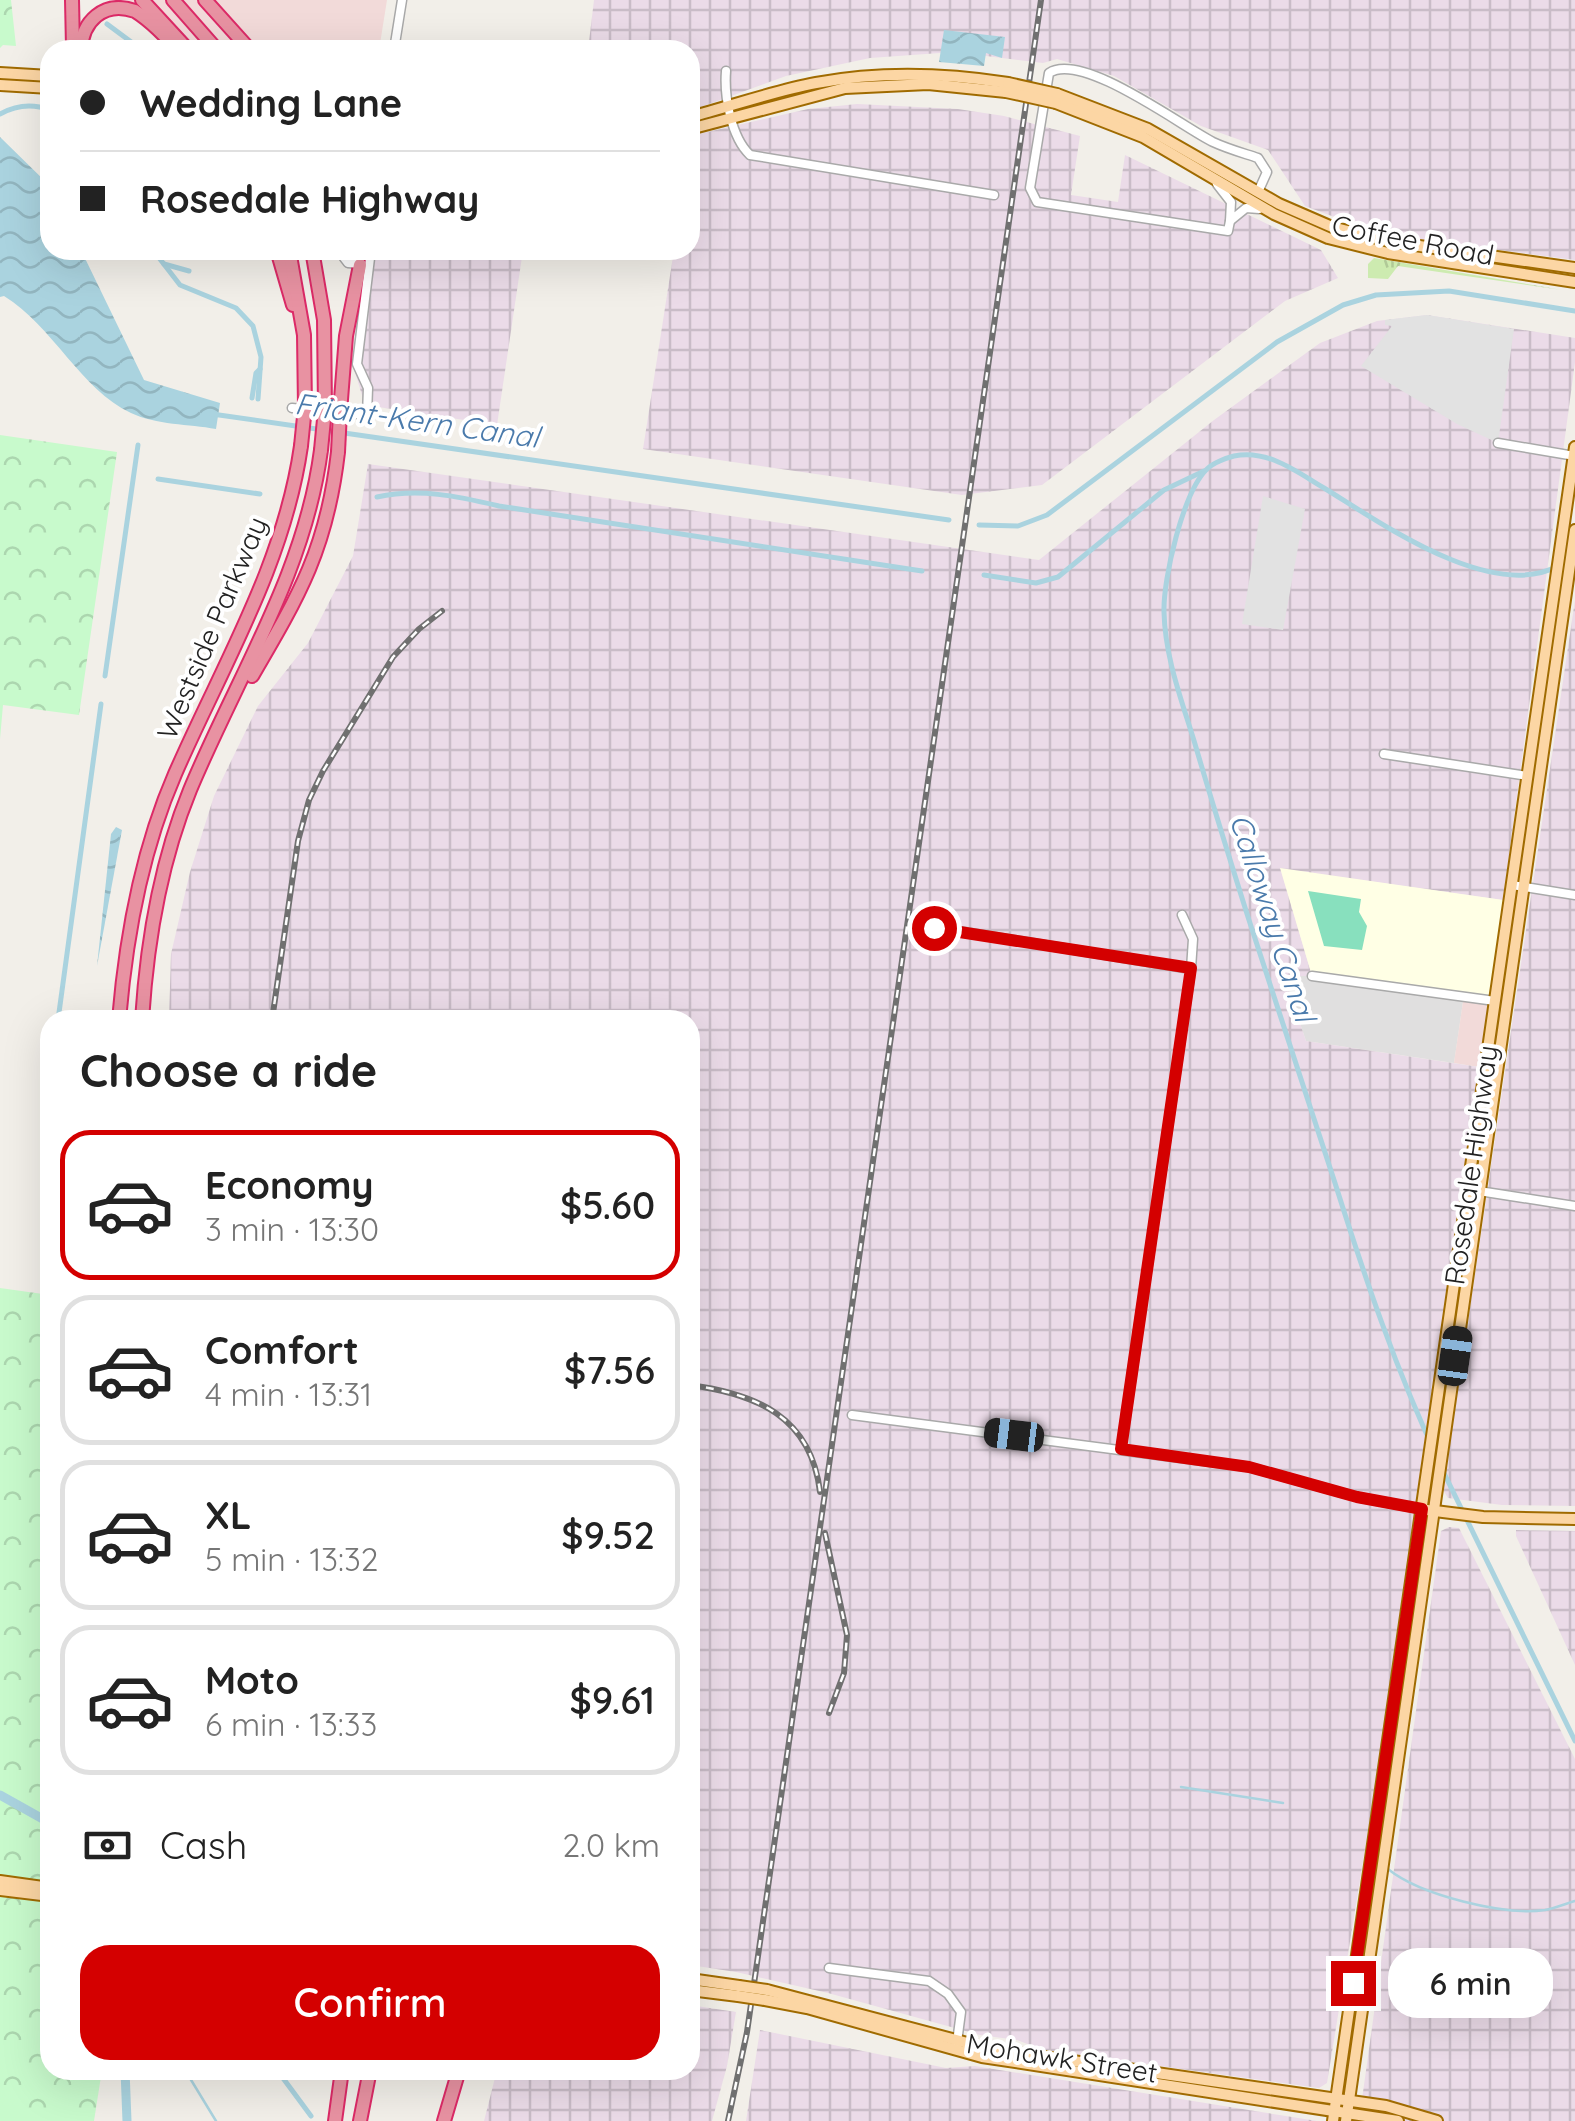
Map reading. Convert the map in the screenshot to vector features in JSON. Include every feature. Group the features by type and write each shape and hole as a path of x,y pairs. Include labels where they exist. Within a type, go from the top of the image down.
{"highway":[{"path":"72,0 72,40"},
{"path":"142,0 179,40"},
{"path":"173,0 209,40"},
{"path":"205,0 241,40"},
{"path":"83,40 86,23 98,11 116,6 134,10 167,40"},
{"path":"206,36 215,40"},
{"path":"280,260 294,310 300,366 306,375"},
{"name":"Westside Parkway","path":"120,1010 130,928 148,849 174,776 274,555 291,502 301,446 298,407 306,375 302,312 291,260"},
{"name":"Westside Parkway","path":"143,1010 149,945 163,875 190,790 276,607 296,555 333,411 314,260"},
{"path":"214,738 306,582 330,508 338,452 333,411 365,260"},
{"path":"335,2121 341,2080"},
{"path":"363,2121 369,2080"},
{"path":"444,2121 456,2080"}],"main road":[{"path":"0,73 40,75"},
{"path":"0,85 40,87"},
{"name":"Coffee Road","path":"700,116 874,85 1007,87 1148,129 1314,220 1367,238 1575,268"},
{"name":"Coffee Road","path":"1057,99 1142,137 1311,232 1364,249 1575,282"},
{"name":"Coffee Road","path":"700,124 732,112"},
{"name":"Rosedale Highway","path":"1333,2117 1427,1510 1436,1488 1467,1270 1482,1134 1478,1115 1508,954 1503,945 1517,886 1528,776 1556,621 1575,447"},
{"name":"Rosedale Highway","path":"1564,555 1575,530"},
{"name":"Rosedale Highway","path":"1346,2118 1427,1510 1433,1428 1496,1070 1500,1005 1517,886 1552,686 1549,675 1556,621"},
{"path":"1427,1510 1475,1516 1575,1519"},
{"path":"0,1881 40,1887"},
{"path":"0,1890 40,1895"},
{"name":"Mohawk Street","path":"700,1982 828,2004 957,2042 1386,2106 1437,2121"},
{"name":"Mohawk Street","path":"700,1990 738,1991"},
{"name":"Mohawk Street","path":"766,1995 982,2057 1333,2117 1398,2121"},
{"path":"1100,2076 1142,2078 1143,2071"}],"street":[{"path":"396,40 402,0"},
{"path":"1210,177 1228,196 1228,231 1037,202 1030,188 1050,73 1065,68 1093,77 1138,97 1214,143 1258,158 1267,172 1258,192"},
{"path":"726,71 725,91 743,148 759,158 994,195"},
{"path":"1230,221 1246,208 1267,210"},
{"path":"298,407 367,416 368,388 357,364 366,260"},
{"path":"1498,443 1574,456"},
{"path":"1556,621 1575,624"},
{"path":"1384,754 1528,776"},
{"path":"1517,886 1575,895"},
{"path":"1121,1449 1191,968 1193,939 1182,914"},
{"path":"934,928 1191,968"},
{"path":"1312,976 1500,1005"},
{"path":"1473,1194 1575,1206"},
{"path":"852,1415 1249,1467 1357,1497 1427,1510"},
{"path":"830,1968 929,1981 948,1994 961,2012 957,2042"}],"shaded area":[{"path":"118,0 387,0 381,40 170,40"},
{"path":"594,0 1575,0 1575,260 1400,237 1305,206 1268,150 1201,126 1114,76 1057,59 1043,63 954,52 870,58 786,76 700,107 700,40 589,40"},
{"path":"857,104 958,109 1004,116 1080,136 1071,195 1118,202 1125,155 1321,250 1338,278 1285,301 1042,485 962,495 643,449 672,260 700,260 700,134 808,109"},
{"path":"373,260 522,260 497,425 365,405 354,369"},
{"path":"1427,315 1575,338 1575,362 1503,900 1281,869 1312,976 1284,976 1306,1041 1479,1067 1373,1800 1327,2083 1319,2088 1043,2050 1017,2040 980,2035 828,1993 700,1967 700,1010 169,1010 171,954 190,872 214,796 258,706 308,643 353,556 368,464 1039,560 1214,420 1320,343 1377,321"},
{"path":"1427,315 1514,329 1498,443 1457,424 1361,366 1392,326 1385,325 1385,320"},
{"path":"1263,496 1305,509 1283,630 1242,624"},
{"path":"1575,600 1575,1506 1502,1505 1448,1498 1443,1490"},
{"path":"1280,868 1503,900 1489,999 1312,976"},
{"path":"1284,976 1464,995 1454,1063 1306,1041"},
{"path":"1464,995 1489,999 1479,1067 1454,1063"},
{"path":"1459,1528 1575,1759 1575,2121 1359,2121 1441,1531"},
{"path":"1516,1530 1575,1531 1575,1665 1516,1536"},
{"path":"700,2007 736,2012 712,2121 484,2121 494,2080 700,2080"},
{"path":"760,2030 946,2068 975,2066 1317,2121 746,2121"}],"green space":[{"path":"0,0 11,0 16,46 0,48"},
{"path":"1374,258 1562,290 1398,266 1388,279 1368,278 1368,264"},
{"path":"0,435 117,452 79,715 3,705 0,739"},
{"path":"1308,891 1361,899 1359,912 1367,926 1362,950 1324,946"},
{"path":"0,1288 40,1294 40,2080 100,2080 94,2121 0,2121"}],"water":[{"path":"944,30 1005,37 1002,58 986,53 984,66 939,62"},
{"path":"0,137 40,176 40,260 86,260 144,380 220,403 216,429 151,420 113,403 37,324 4,296 0,297"},
{"path":"116,827 122,830 97,966 111,834"}],"waterway":[{"path":"107,24 129,40"},
{"path":"0,114 24,106 40,107"},
{"path":"161,260 180,285 236,308 253,326 261,357 258,399"},
{"path":"164,264 189,271"},
{"name":"Friant-Kern Canal","path":"979,525 1018,526 1047,515 1277,342 1343,305 1376,295 1449,291 1575,311"},
{"path":"252,398 260,369"},
{"name":"Friant-Kern Canal","path":"212,414 949,520"},
{"path":"105,676 138,445"},
{"name":"Calloway Canal","path":"1438,1459 1370,1289 1221,831 1171,663 1164,612 1167,579 1176,537 1198,480 1216,463 1247,455 1282,463 1405,538 1470,566 1501,574 1531,574 1558,566"},
{"path":"984,575 1036,583 1058,577 1164,490 1204,471"},
{"path":"158,479 260,494"},
{"path":"377,497 408,493 453,496 922,571"},
{"path":"59,1010 101,704"},
{"name":"Calloway Canal","path":"1442,1469 1575,1741"},
{"path":"1181,1787 1283,1803"},
{"path":"0,1795 40,1817"},
{"path":"1388,1869 1420,1887 1486,1907 1545,1910 1575,1901"},
{"path":"125,2080 127,2121"},
{"path":"191,2080 216,2121"},
{"path":"284,2080 311,2116"}],"railway":[{"path":"728,2121 747,2032 1041,0"},
{"path":"273,1010 298,841 309,800 393,657 442,611"},
{"path":"700,1387 758,1403 792,1427 815,1466 820,1492"},
{"path":"825,1533 847,1635 844,1673 829,1713"}],"route":[{"path":"934,928 1191,968 1121,1449 1249,1467 1357,1497 1422,1509 1353,1983"}]}
